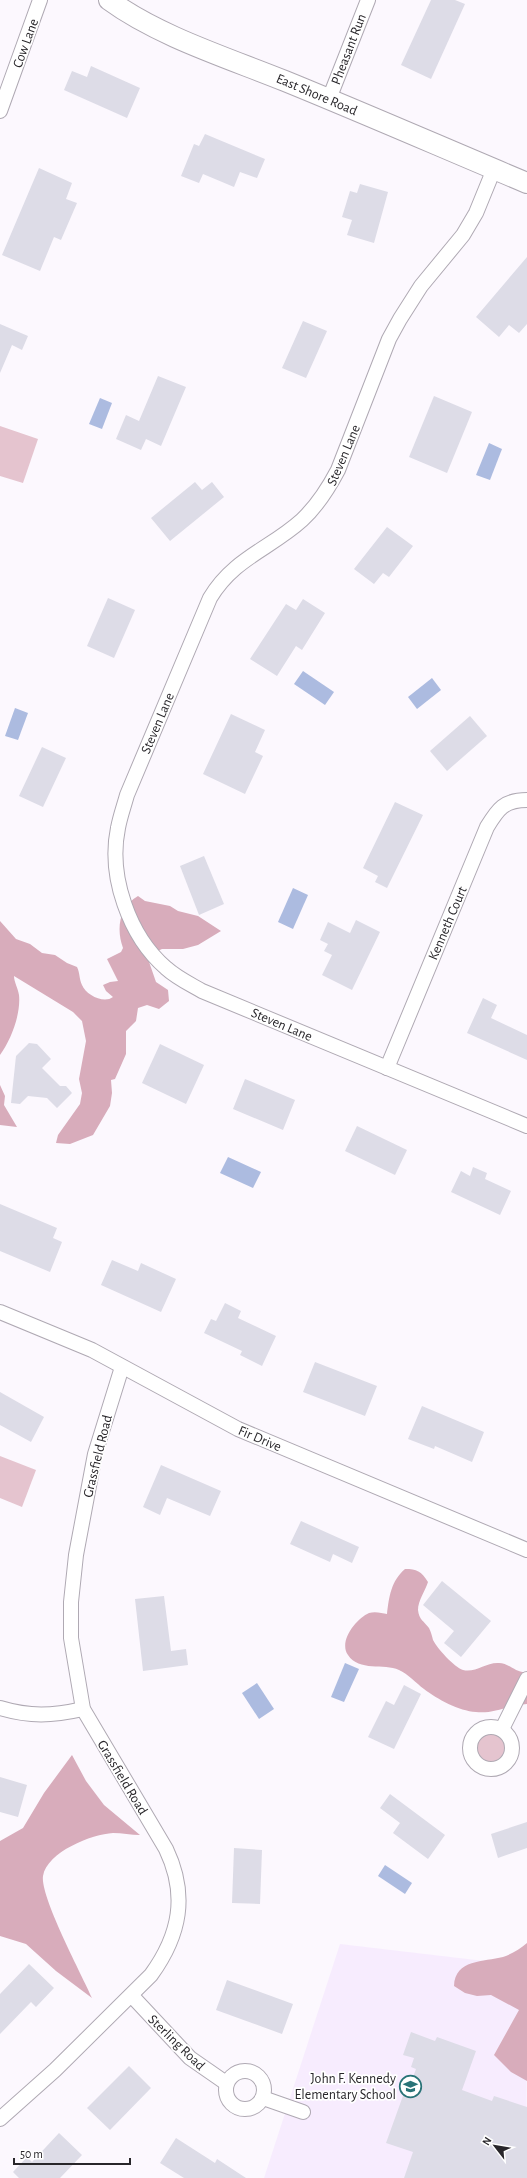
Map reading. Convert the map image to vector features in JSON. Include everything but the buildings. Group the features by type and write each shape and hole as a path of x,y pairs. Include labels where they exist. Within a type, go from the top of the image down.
{"main road":[{"name":"East Shore Road","path":"109,0 129,14 163,31 329,99 527,183"}],"street":[{"name":"Cow Lane","path":"0,111 5,83 40,0"},
{"name":"Pheasant Run","path":"329,99 368,0"},
{"name":"Steven Lane","path":"494,169 476,213 463,235 421,286 389,339 338,470 328,490 318,504 301,520 233,568 219,583 210,598 127,795 117,828 116,866 124,904 146,945 165,967 178,978 202,991 527,1126"},
{"name":"Kenneth Court","path":"387,1068 487,827 502,806 515,800 527,800"},
{"name":"Fir Drive","path":"0,1312 92,1350 238,1429 527,1550"},
{"name":"Grassfield Road","path":"0,2119 132,1996 160,1964 173,1939 178,1913 178,1886 175,1870 166,1849 83,1710 72,1638 71,1602 76,1555 95,1454 122,1367"},
{"path":"502,1730 527,1679"},
{"path":"0,1708 27,1714 53,1715 83,1710"},
{"name":"Sterling Road","path":"132,1996 190,2058 226,2084"},
{"path":"240,2071 252,2072 257,2075 264,2086 263,2098 254,2108 241,2109 230,2102 225,2090 226,2084 234,2074 240,2071"},
{"path":"263,2098 303,2112"}],"shaded area":[{"path":"0,426 38,439 23,483 0,476"},
{"path":"138,896 145,901 170,906 178,911 198,916 221,931 198,945 183,949 162,949 147,956 156,982 168,990 169,1001 159,1009 147,1005 138,1008 136,1021 126,1031 126,1054 115,1079 111,1080 112,1093 110,1106 93,1135 70,1144 56,1143 58,1135 80,1104 82,1093 79,1079 86,1041 82,1021 73,1012 14,976 19,995 17,1018 8,1042 0,1055 0,921 16,939 30,944 42,953 55,955 67,963 77,967 82,985 87,992 100,999 109,999 113,997 106,991 103,985 118,981 107,959 121,952 123,948 120,926 123,912"},
{"path":"0,1085 5,1096 4,1105 17,1127 0,1125"},
{"path":"0,1456 36,1470 22,1507 0,1498"},
{"path":"405,1569 413,1569 418,1571 428,1582 419,1603 418,1610 421,1618 431,1632 433,1640 442,1652 455,1665 463,1670 468,1671 494,1663 503,1663 520,1671 527,1672 527,1704 495,1711 469,1711 448,1704 435,1697 399,1670 358,1664 348,1655 345,1643 350,1631 359,1620 371,1612 387,1614 390,1595 394,1584"},
{"path":"488,1731 494,1731 498,1732 505,1738 508,1748 507,1755 501,1762 494,1765 488,1765 484,1764 477,1758 474,1751 474,1745 475,1741 481,1734"},
{"path":"72,1755 86,1781 104,1805 140,1835 113,1833 104,1834 83,1841 61,1852 53,1859 46,1867 43,1876 48,1901 92,1998 56,1971 26,1944 0,1936 0,1841 23,1828 44,1793"},
{"path":"527,1943 527,2081 511,2072 494,2055 519,2010 491,1995 477,1996 465,1993 454,1986 459,1971 465,1966 479,1961 506,1956"},
{"name":"John F. Kennedy Elementary School","path":"340,1944 526,1966 527,2178 264,2178"}],"water":[{"path":"100,398 112,403 102,429 89,424"},
{"path":"489,443 502,449 490,480 476,475"},
{"path":"303,671 334,692 325,705 294,684"},
{"path":"432,678 441,690 417,709 408,697"},
{"path":"15,708 28,713 18,740 5,736"},
{"path":"293,888 308,895 293,929 278,922"},
{"path":"228,1157 261,1172 253,1188 220,1173"},
{"path":"345,1663 359,1669 344,1702 331,1697"},
{"path":"257,1683 274,1709 259,1719 242,1693"},
{"path":"385,1865 412,1883 405,1894 378,1876"}],"place":[{"name":"John F. Kennedy Elementary School","path":"411,2086"}]}
